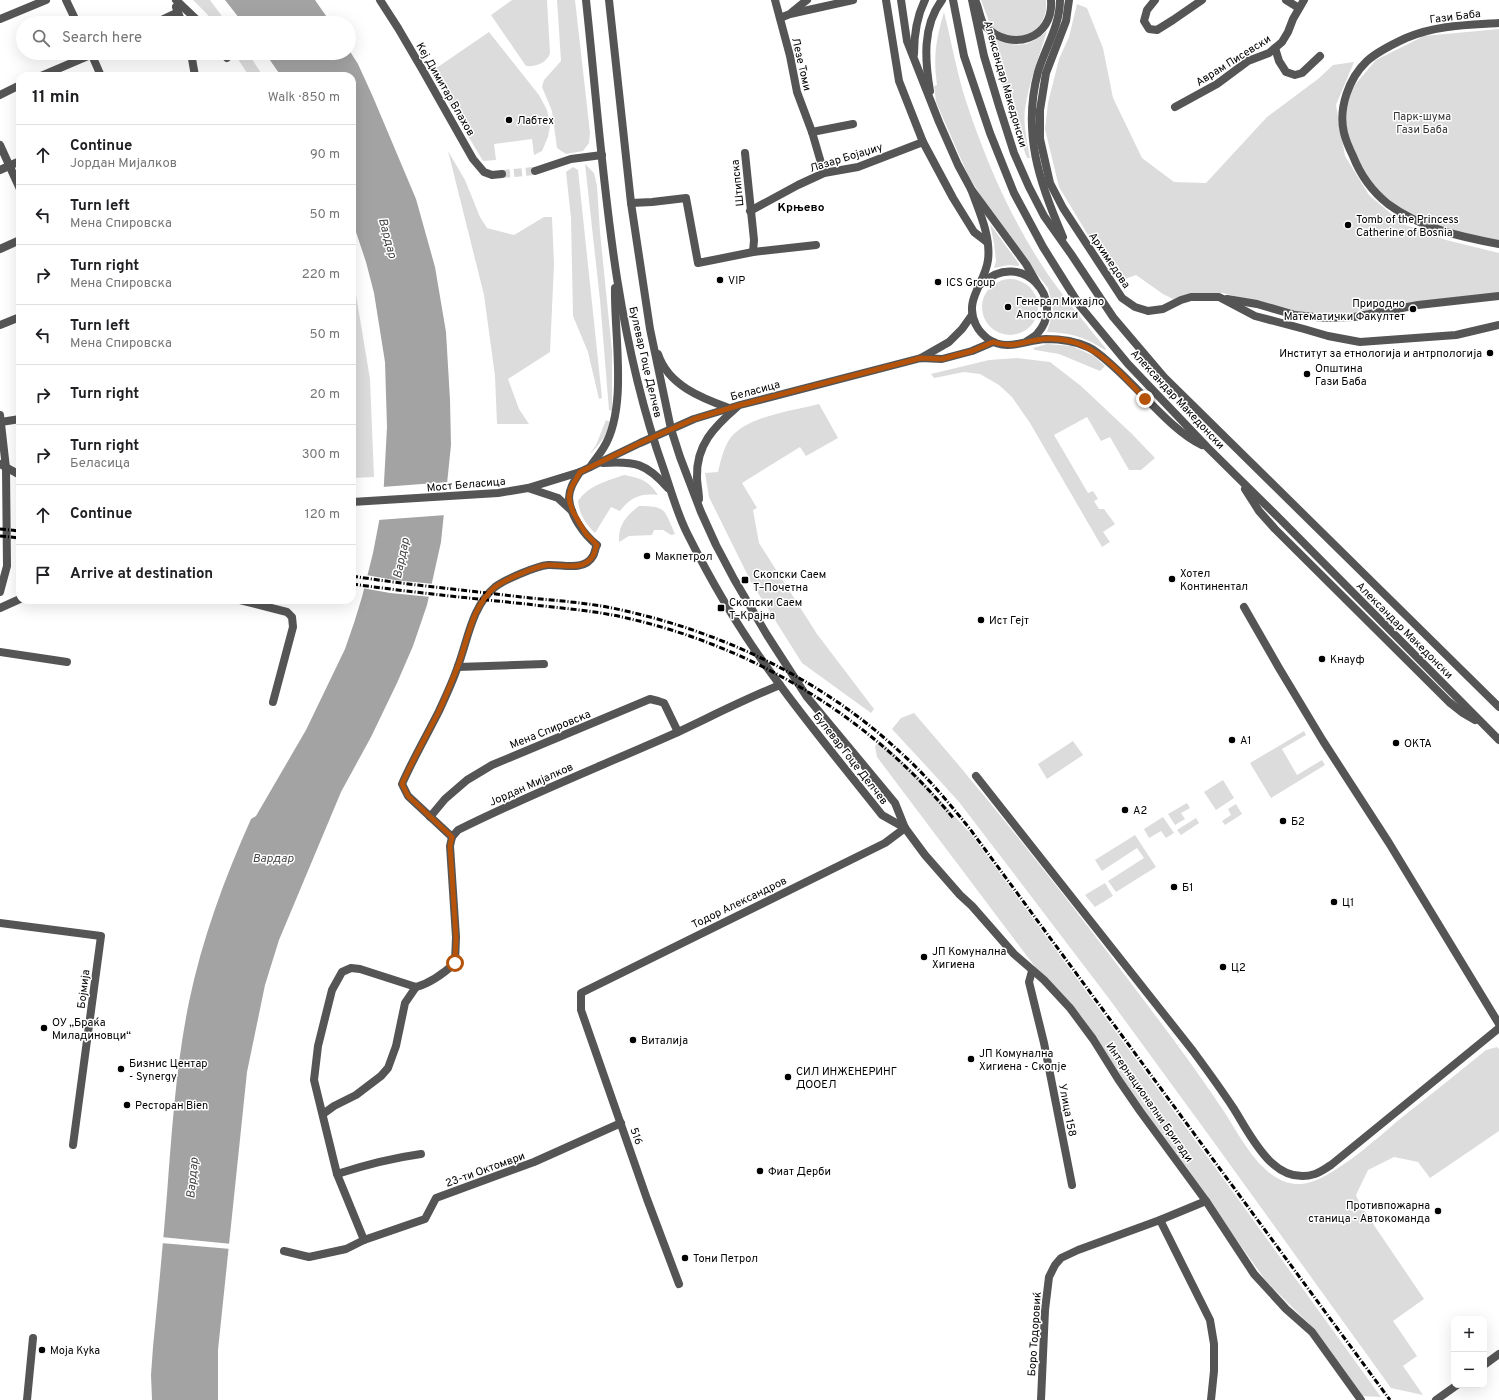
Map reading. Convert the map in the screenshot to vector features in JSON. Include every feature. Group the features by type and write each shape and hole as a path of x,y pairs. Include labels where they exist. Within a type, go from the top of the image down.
{"street":[{"path":"0,19 46,0"},
{"path":"66,0 74,16"},
{"path":"172,0 179,16"},
{"path":"176,0 193,16"},
{"name":"Кеј Димитар Влахов","path":"380,0 422,69 473,159 484,172 492,175 502,174"},
{"name":"Булевар Гоце Делчев","path":"586,0 616,273 630,351 644,410 686,531 730,610 780,685 882,816 905,828"},
{"name":"Булевар Гоце Делчев","path":"608,0 631,203 650,328 671,429 680,457 716,546 766,635 807,697 895,803 905,828"},
{"name":"Лезе Томи","path":"774,0 790,56 797,92 812,132 824,173"},
{"path":"790,14 807,0"},
{"path":"780,18 790,14 853,0"},
{"path":"886,0 899,80 922,142 974,232 987,242"},
{"path":"901,0 907,41 947,142 971,189 1026,264 1044,297 1046,303 1044,322 1037,334 1026,342"},
{"path":"914,59 914,34 925,0"},
{"path":"933,107 928,78 926,47 933,15 942,0"},
{"name":"Александар Македонски","path":"953,0 964,56 990,133 1014,192 1043,248 1085,312 1128,364 1242,482 1248,496 1275,529 1449,702 1467,715 1481,722 1499,740"},
{"name":"Александар Македонски","path":"972,0 984,56 1014,153 1028,187 1044,216 1113,317 1164,377 1499,707"},
{"path":"975,0 979,7 983,24 993,33 1011,41 1027,39 1034,36 1041,30 1050,14 1051,0"},
{"path":"1060,0 1057,20 1038,72 1033,94 1031,125 1033,149 1042,184 1071,254"},
{"name":"Архимедова","path":"1069,0 1066,21 1046,73 1040,110 1040,139 1050,184 1063,208 1122,298 1135,307 1148,311 1163,309 1180,300 1191,297 1219,297 1255,316 1328,336 1360,342 1456,335 1499,325"},
{"path":"1155,0 1147,10 1144,21 1149,29 1157,30 1202,0"},
{"path":"1286,0 1299,8"},
{"name":"Аврам Писевски","path":"1175,106 1217,84 1248,61 1268,53 1275,48 1282,42 1304,0"},
{"path":"170,16 178,12"},
{"name":"Гази Баба","path":"1499,23 1431,29 1408,37 1375,55 1363,65 1351,84 1342,110 1342,121 1347,144 1358,167 1373,189 1388,204 1422,225 1461,236 1499,244"},
{"path":"1275,48 1279,61 1286,72 1295,75 1302,73 1320,56"},
{"path":"50,72 77,60"},
{"path":"95,60 100,72"},
{"path":"192,60 194,72"},
{"path":"0,95 16,87"},
{"path":"812,132 853,124"},
{"name":"Лазар Бојаџиу","path":"750,211 798,185 824,173 858,167 922,142"},
{"path":"0,145 16,180"},
{"name":"Штипска","path":"744,153 750,211"},
{"path":"535,171 571,159 602,155"},
{"path":"0,170 16,163"},
{"path":"971,189 987,242 988,260 981,284"},
{"path":"631,203 686,198 698,263 753,252 816,245"},
{"path":"750,211 754,240 753,252"},
{"path":"0,249 16,242"},
{"path":"1038,285 1031,278 1014,271 1005,271 988,278 981,284 975,293 972,304 972,315 976,326 983,335 993,342 1004,346 1015,346 1026,342 1045,339 1076,342 1089,347 1120,373 1185,435 1198,444 1208,448"},
{"path":"589,468 604,447 616,415 618,391 615,300 616,273"},
{"path":"1219,297 1257,304 1295,315 1325,318 1354,317 1418,305 1499,296"},
{"name":"Беласица","path":"580,472 694,419 740,405 921,358 949,342 962,329 972,315"},
{"path":"0,326 16,319"},
{"path":"650,328 659,358 671,376 687,390 710,402 729,408"},
{"name":"Беласица","path":"921,358 942,359 972,351 993,342"},
{"path":"701,512 696,478 697,466 703,446 719,422 740,405"},
{"path":"0,592 7,566 1,418 16,418"},
{"path":"598,464 620,462 644,467 654,473 671,491"},
{"path":"3,466 16,473"},
{"path":"364,1240 337,1174 314,1080 318,1046 332,990 342,972 351,968 360,969 416,987 435,979 455,963 456,937 450,846 452,837 408,796 402,784 412,760 439,711 458,666 478,608 487,595 496,586 537,567 547,565 578,566 587,562 593,556 597,545 586,534 573,512 569,497 573,482 580,472"},
{"name":"Мост Беласица","path":"356,502 498,493 528,488 580,472"},
{"path":"528,488 558,498 573,512"},
{"path":"0,608 4,608 16,601"},
{"path":"256,604 287,612 292,617 293,628 272,702"},
{"path":"1244,607 1323,741 1389,843 1499,1024"},
{"path":"0,652 67,662"},
{"path":"458,666 544,664"},
{"name":"Јордан Мијалков","path":"452,837 458,830 511,804 678,732 735,704 780,685"},
{"name":"Мена Спировска","path":"430,818 445,799 467,780 492,765 650,699 664,703 678,732"},
{"path":"976,776 1193,1051 1220,1088 1268,1161 1282,1170 1304,1176 1316,1174 1331,1165 1499,1028"},
{"name":"Интернационални Бригади","path":"905,828 925,855 1014,954 1044,980 1070,1008 1093,1039 1140,1111 1206,1201 1254,1274 1286,1309 1312,1332 1359,1399"},
{"name":"Тодор Александров","path":"581,994 884,843 905,828"},
{"name":"Бојмија","path":"0,924 101,936 73,1145"},
{"name":"Улица 158","path":"1032,970 1029,982 1044,1043 1072,1185"},
{"path":"323,1114 334,1106 356,1095 381,1076 388,1068 396,1046 405,1003 416,987"},
{"name":"516","path":"581,994 582,1010 679,1284"},
{"name":"23-ти Октомври","path":"284,1251 309,1257 346,1249 364,1240 425,1219 436,1198 534,1162 621,1123"},
{"path":"337,1174 363,1166 405,1156 421,1154"},
{"name":"Боро Тодоровиќ","path":"1041,1400 1045,1310 1049,1277 1055,1265 1061,1258 1206,1201"},
{"path":"1160,1220 1210,1320 1214,1344 1212,1400"},
{"path":"26,1400 32,1338"},
{"path":"1487,1363 1499,1354"},
{"path":"1436,1400 1453,1388"}],"green space":[{"path":"193,0 210,0 222,16 208,16"},
{"path":"512,0 547,0 550,53 541,64 526,66 491,15"},
{"path":"557,0 575,0 590,133 589,143 583,151 566,154 557,148 552,111 542,87 544,80 561,61"},
{"path":"981,0 1046,0 1046,10 1035,33 1012,38 995,31 990,24"},
{"path":"1077,4 1087,8 1103,48 1113,98 1142,158 1174,182 1206,183 1267,117 1318,79 1333,65 1354,62 1336,105 1345,156 1369,195 1403,224 1446,240 1499,253 1499,294 1345,314 1313,314 1285,310 1223,293 1202,293 1173,299 1163,294 1136,275 1119,281 1091,240 1059,187 1045,129 1048,103 1059,59 1069,37"},
{"path":"944,12 964,95 980,141 999,187 1021,231 1047,273 1106,349 1105,350 1078,336 1047,332 1053,312 1053,306 1048,288 992,214 968,175 936,102 934,86 937,85 935,65 936,48"},
{"name":"Парк-шума Гази Баба","path":"1499,29 1499,244 1422,225 1378,193 1347,143 1343,111 1353,87 1376,60 1424,36"},
{"path":"1047,31 1032,79 1025,109 1025,127 1030,158 1027,158 1011,115 987,35 1004,42 1018,45 1031,42 1039,38"},
{"path":"489,32 539,95 547,110 550,126 548,137 542,151 534,155 532,139 494,144 496,160 483,161 432,71"},
{"path":"239,60 253,60 260,72 246,72"},
{"path":"448,151 465,180 480,217 487,228 514,235 544,217 552,217 554,264 550,352 508,379 519,409 529,424 497,424 495,376 484,295"},
{"path":"585,164 594,173 597,186 612,351 612,411 609,410 600,300"},
{"path":"573,167 578,170 602,398 599,399 588,352 573,316 571,218 566,172"},
{"path":"990,224 1019,266 1008,265 994,268 996,261"},
{"path":"1010,279 1021,281 1030,287 1036,296 1038,307 1036,318 1030,327 1021,333 1010,335 999,333 990,327 984,318 982,307 984,296 990,287 999,281"},
{"path":"356,295 370,379 374,477 356,478"},
{"path":"1047,344 1072,346 1094,356 1105,366 1100,371 1059,354 1035,350 1033,348"},
{"path":"1017,358 1050,362 1081,386 1155,458 1141,470 1129,470 1110,437 1101,441 1087,417 1054,435 1088,493 1093,491 1098,499 1094,501 1099,509 1104,509 1115,524 1103,532 1110,542 1102,547 1030,423 1012,397 999,385 980,374 964,372 934,378 931,374 989,360"},
{"path":"819,404 838,438 806,456 800,447 742,483 757,508 753,510 759,543 817,634 874,709 871,713 802,663 751,582 709,497 705,473 718,472 725,448 729,440 736,432 746,425 758,420 783,412"},
{"path":"606,420 610,422 607,432 589,455 596,445"},
{"path":"624,475 635,477 648,483 658,495 642,495 632,499 620,511 611,507 595,533 584,518 578,501 593,487"},
{"path":"639,506 655,507 663,511 675,534 671,535 663,530 654,530 652,535 629,536 619,542 621,526 630,513"},
{"path":"914,713 990,803 1064,895 1185,1056 1248,1149 1266,1170 1277,1178 1288,1183 1301,1184 1325,1176 1339,1168 1486,1050 1497,1047 1499,1049 1499,1131 1430,1178 1418,1162 1394,1157 1368,1170 1356,1195 1361,1206 1424,1299 1393,1321 1417,1356 1403,1366 1423,1395 1391,1388 1110,1000 959,802 892,729 901,718"},
{"path":"1304,731 1306,735 1282,749 1297,775 1322,760 1325,765 1271,798 1250,763"},
{"path":"880,741 916,774 971,834 1381,1397 1361,1396 1312,1327 1266,1281 1113,1066 1082,1017 1039,972 877,757 875,746"},
{"path":"1073,741 1083,755 1047,779 1038,764"},
{"path":"1223,780 1234,798 1216,810 1204,792"},
{"path":"1187,803 1190,808 1181,813 1185,819 1175,825 1168,814"},
{"path":"1236,804 1242,814 1225,825 1222,821 1231,815 1228,809"},
{"path":"1163,817 1174,833 1166,838 1161,831 1149,838 1144,829"},
{"path":"1196,818 1199,823 1181,835 1177,830"},
{"path":"1135,835 1156,867 1116,892 1108,881 1144,858 1137,848 1102,871 1095,860"},
{"path":"1105,883 1113,896 1095,907 1085,895"}],"water":[{"path":"225,0 315,0 326,16 238,16"},
{"name":"Вардар","path":"270,60 355,60 358,64 416,199 435,267 446,332 451,445 441,542 427,605 413,646 371,737 341,792 279,940 265,985 247,1072 218,1350 218,1400 152,1400 151,1375 153,1347 175,1098 181,1050 194,978 215,909 232,863 251,819 256,816 306,730 345,649 362,597 373,553 383,501 387,427 385,362 374,293 356,232 356,72 278,72"}],"pier":[{"path":"449,482 446,515 378,520 382,487"},
{"path":"366,575 394,580 434,584 431,597 390,593 362,588"},
{"path":"161,1237 232,1244 231,1249 161,1243"}],"tunnel":[{"path":"502,174 535,171"}],"railway":[{"path":"0,529 16,531"},
{"path":"0,536 16,538"},
{"path":"356,577 415,585 586,604 647,616 726,642 764,659 836,701 869,725 928,779 970,829 1390,1400"},
{"path":"356,585 574,609 622,617 670,630 717,646 762,666 805,690 846,718 885,748 921,782 954,819"}],"place":[{"name":"Лабтех","path":"509,120"},
{"name":"Tomb of the Princess Catherine of Bosnia","path":"1348,225"},
{"name":"VIP","path":"720,280"},
{"name":"ICS Group","path":"938,282"},
{"name":"Генерал Михајло Апостолски","path":"1008,307"},
{"name":"Природно Математички Факултет","path":"1413,309"},
{"name":"Институт за етнологија и антрпологија","path":"1490,353"},
{"name":"Општина Гази Баба","path":"1307,374"},
{"name":"Макпетрол","path":"647,556"},
{"name":"Хотел Континентал","path":"1172,579"},
{"name":"Скопски Саем Т–Почетна","path":"745,580"},
{"name":"Скопски Саем Т–Крајна","path":"721,608"},
{"name":"Ист Гејт","path":"981,620"},
{"name":"Кнауф","path":"1322,659"},
{"name":"А1","path":"1232,740"},
{"name":"ОКТА","path":"1396,743"},
{"name":"А2","path":"1125,810"},
{"name":"Б2","path":"1283,821"},
{"name":"Б1","path":"1174,887"},
{"name":"Ц1","path":"1334,902"},
{"name":"ЈП Комунална Хигиена","path":"924,957"},
{"name":"Ц2","path":"1223,967"},
{"name":"ОУ „Браќа Миладиновци“","path":"44,1028"},
{"name":"Виталија","path":"633,1040"},
{"name":"ЈП Комунална Хигиена - Скопје","path":"971,1059"},
{"name":"Бизнис Центар - Synergy","path":"121,1069"},
{"name":"СИЛ ИНЖЕНЕРИНГ ДООЕЛ","path":"788,1077"},
{"name":"Ресторан Bien","path":"127,1105"},
{"name":"Фиат Дерби","path":"760,1171"},
{"name":"Противпожарна станица - Автокоманда","path":"1438,1211"},
{"name":"Тони Петрол","path":"685,1258"},
{"name":"Moja Kyka","path":"42,1350"}],"district":[{"name":"Крњево","path":"801,207"}],"route":[{"path":"455,963 455,898 450,846 452,837 408,796 402,784 412,760 439,711 458,666 478,608 487,595 496,586 537,567 547,565 578,566 587,562 593,556 597,545 586,534 573,512 569,497 573,482 580,472 694,419 729,408 863,372 921,358 942,359 972,351 993,342 1004,346 1015,346 1026,342 1045,339 1076,342 1089,347 1103,358 1145,399"}]}
